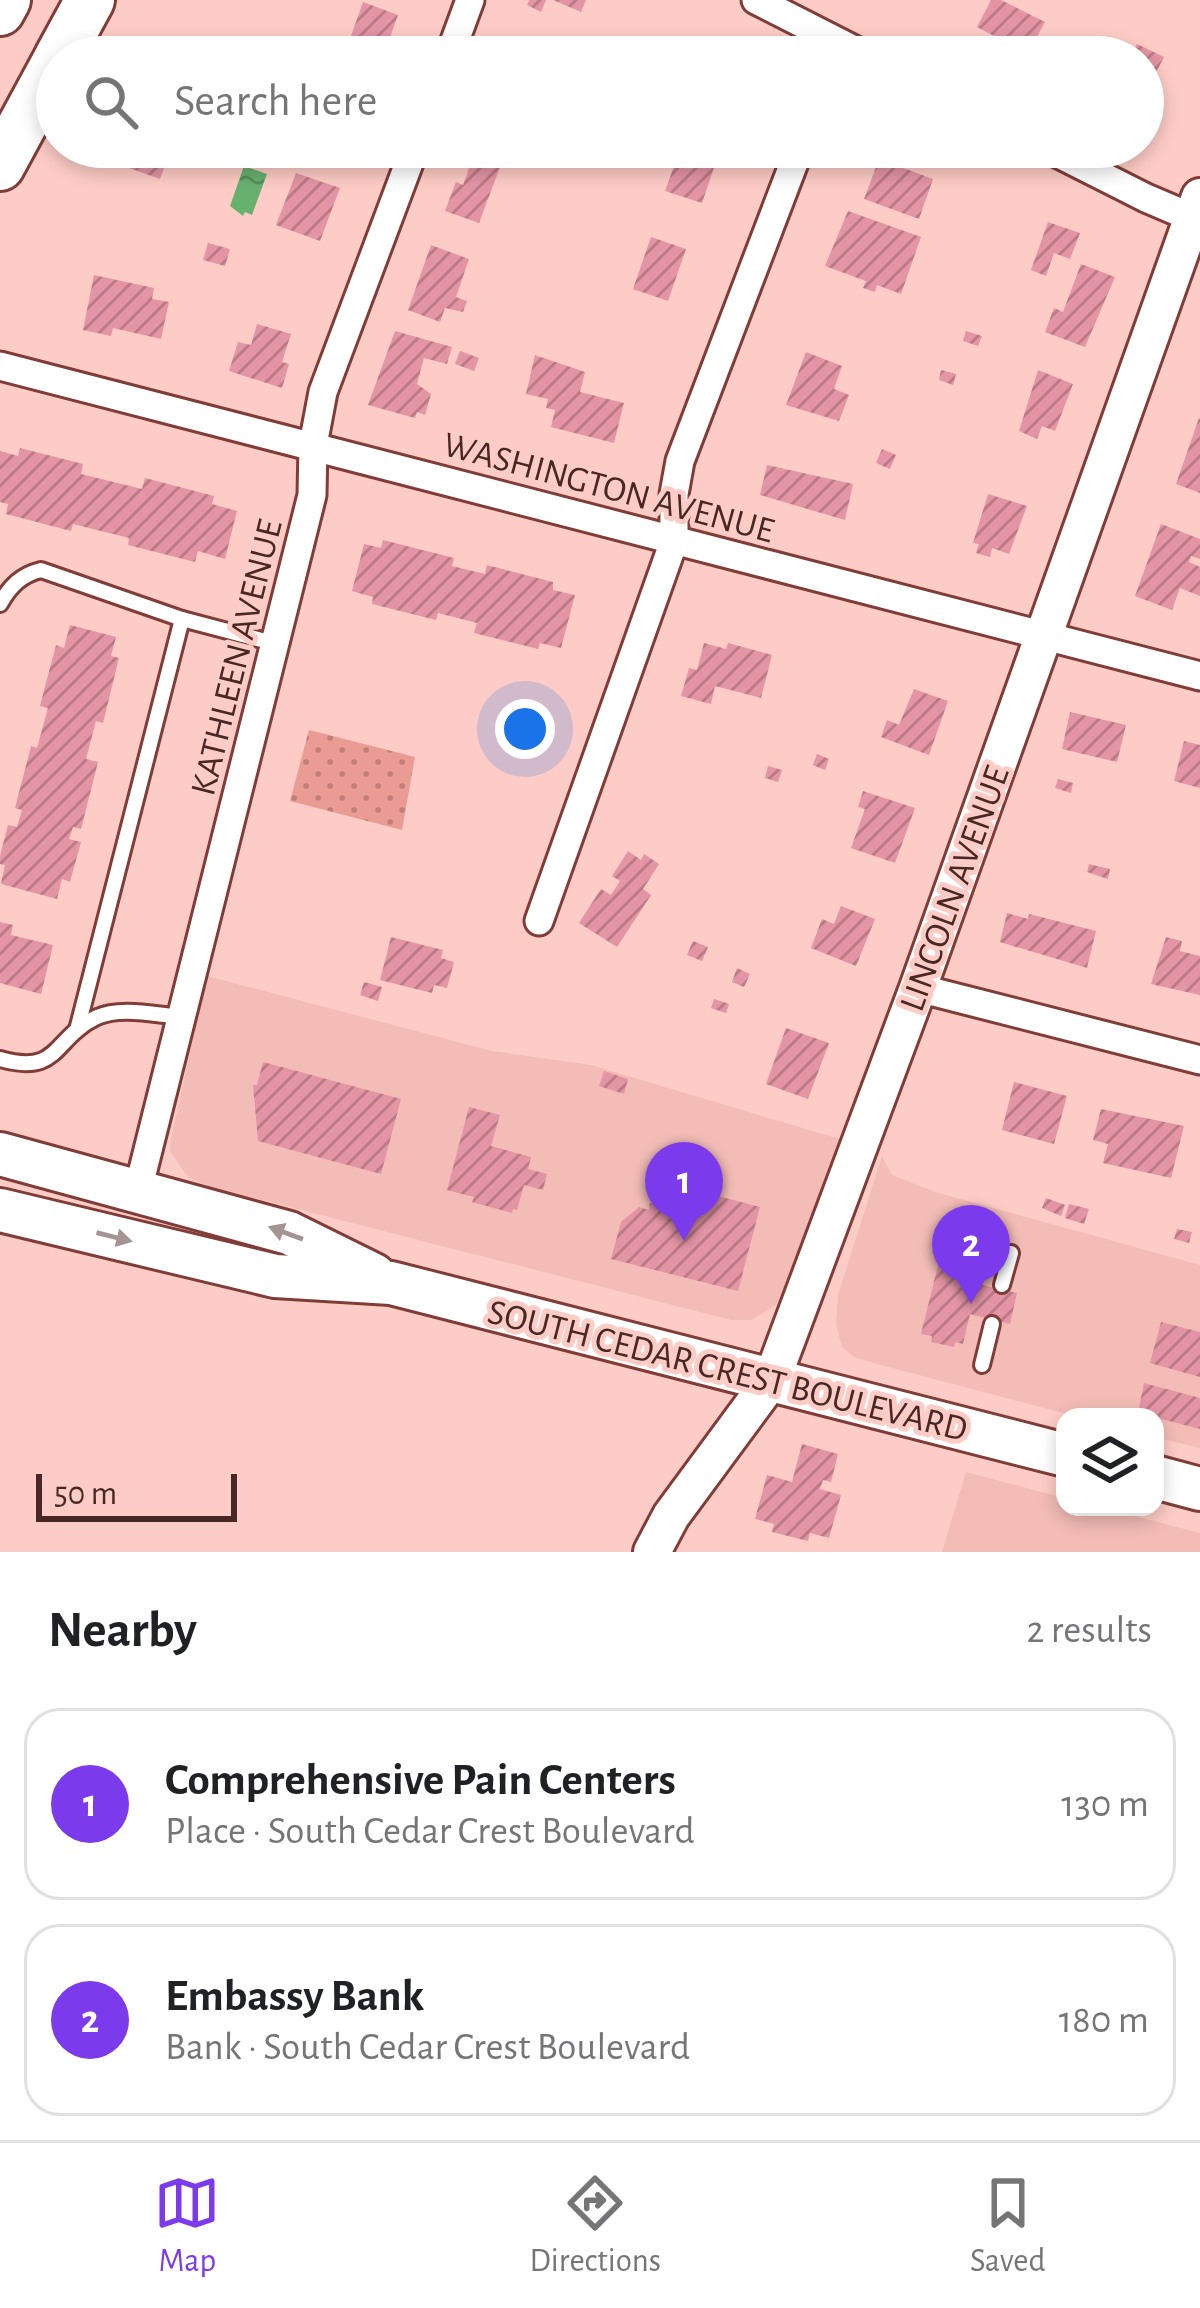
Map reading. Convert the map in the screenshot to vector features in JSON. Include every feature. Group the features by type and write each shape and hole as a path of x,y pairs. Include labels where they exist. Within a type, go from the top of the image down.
{"highway":[{"path":"0,11 6,0"},
{"path":"70,36 90,0"},
{"path":"0,166 36,100"}],"main road":[{"name":"SOUTH CEDAR CREST BOULEVARD","path":"0,1154 289,1233 391,1283"},
{"name":"SOUTH CEDAR CREST BOULEVARD","path":"0,1210 275,1276 391,1283 1056,1453"},
{"path":"1164,1480 1200,1489"}],"street":[{"path":"457,36 470,0"},
{"path":"756,0 814,36"},
{"name":"KATHLEEN AVENUE","path":"138,1190 312,495 323,392 407,168"},
{"path":"539,921 674,541 680,460 792,168"},
{"path":"1094,168 1198,212"},
{"name":"LINCOLN AVENUE","path":"652,1552 671,1516 772,1379 1198,212"},
{"name":"WASHINGTON AVENUE","path":"0,366 1200,676"},
{"path":"918,988 1200,1060"}],"lane":[{"path":"0,604 26,574 41,570 182,619 277,644"},
{"path":"76,1030 182,619"},
{"path":"0,1059 38,1064 76,1030 114,1012 182,1017"},
{"path":"1002,1285 1011,1252"},
{"path":"982,1365 992,1324"}],"shaded area":[{"path":"309,730 415,757 402,830 290,801"},
{"path":"207,976 492,1051 591,1065 843,1140 787,1290 752,1320 731,1320 208,1186 188,1177 170,1151 171,1139"},
{"path":"882,1156 892,1175 935,1192 1200,1265 1200,1448 1164,1439 1164,1408 1056,1411 854,1357 842,1347 836,1324 838,1295"},
{"path":"966,1472 1056,1496 1056,1516 1135,1516 1200,1533 1200,1552 942,1552"}],"water":[{"path":"243,168 267,174 252,215 245,212 243,216 230,206"}],"building":[{"path":"529,0 546,0 541,12 527,5"},
{"path":"553,0 586,0 581,12"},
{"path":"991,0 1001,0 1045,22 1038,36 994,36 977,27"},
{"path":"363,2 398,15 390,36 351,36"},
{"path":"129,168 164,168 160,179"},
{"path":"469,168 500,168 479,223 445,211 456,182 463,185"},
{"path":"673,168 714,168 702,203 665,191"},
{"path":"876,168 903,168 933,179 919,219 864,199"},
{"path":"296,173 340,188 320,241 276,225"},
{"path":"848,211 921,237 901,294 877,285 875,292 863,288 866,281 825,266"},
{"path":"1048,222 1080,233 1070,259 1054,253 1046,276 1031,270"},
{"path":"651,237 686,249 668,301 633,289"},
{"path":"208,243 230,249 225,266 203,260"},
{"path":"431,245 469,259 456,297 467,301 463,312 445,308 440,322 408,310"},
{"path":"1081,264 1115,277 1085,347 1045,332 1054,308 1063,312"},
{"path":"94,275 154,288 152,299 169,302 161,339 113,328 111,336 83,330"},
{"path":"257,324 291,334 282,362 289,364 282,388 229,371 238,342 251,345"},
{"path":"395,331 452,347 447,364 424,358 417,384 431,394 425,415 417,412 415,418 368,405"},
{"path":"966,331 982,336 978,346 963,341"},
{"path":"460,351 479,358 474,371 455,364"},
{"path":"806,352 842,366 834,389 849,395 839,421 786,405"},
{"path":"535,355 585,372 580,392 624,403 614,443 551,427 555,410 546,408 548,399 526,394"},
{"path":"941,370 956,374 953,385 939,380"},
{"path":"1038,370 1073,384 1055,431 1042,426 1037,439 1019,431"},
{"path":"1200,419 1200,493 1176,484"},
{"path":"20,448 83,464 81,474 142,489 145,478 214,496 212,504 237,511 225,559 198,551 195,562 128,545 129,538 73,524 71,531 6,514 8,504 0,502 0,451 18,456"},
{"path":"882,449 896,455 890,469 876,463"},
{"path":"767,465 853,484 845,520 760,495"},
{"path":"988,494 1027,506 1009,554 992,548 990,557 976,553 979,544 973,543"},
{"path":"1161,524 1200,539 1200,559 1191,556 1189,562 1200,567 1200,596 1180,588 1172,610 1135,596"},
{"path":"383,540 454,558 452,566 485,574 487,565 553,582 553,590 575,595 561,648 540,643 538,649 474,633 477,623 438,613 436,620 372,604 373,597 352,591 364,544 381,548"},
{"path":"70,625 116,637 111,656 119,658 103,723 96,721 86,759 98,762 81,829 73,827 69,839 81,842 70,882 62,879 57,899 1,884 5,865 0,864 0,856 8,825 17,827 22,810 15,808 31,746 37,748 48,708 40,706 56,645 64,648"},
{"path":"704,643 726,649 728,643 772,655 761,698 715,686 711,704 681,696 689,668 697,670"},
{"path":"914,689 948,701 929,755 881,737 887,720 899,725"},
{"path":"1070,712 1126,725 1117,762 1062,749"},
{"path":"1184,741 1200,745 1200,788 1174,781"},
{"path":"817,754 829,759 825,770 813,765"},
{"path":"768,766 782,770 778,782 765,778"},
{"path":"1058,779 1073,783 1071,793 1055,788"},
{"path":"863,791 915,808 895,863 851,848 865,809 858,807"},
{"path":"628,851 659,864 643,889 651,895 617,947 579,923 601,889 611,895 620,881 612,876"},
{"path":"1089,864 1110,869 1108,879 1087,872"},
{"path":"841,906 875,919 856,966 811,948 822,919 834,924"},
{"path":"1007,913 1096,931 1087,968 1000,942"},
{"path":"0,922 13,925 11,935 53,945 41,994 0,983"},
{"path":"391,937 443,950 441,958 454,962 447,988 434,985 432,993 380,980"},
{"path":"1166,937 1182,941 1180,951 1200,956 1200,995 1151,984"},
{"path":"693,941 708,947 702,961 687,955"},
{"path":"737,968 750,974 744,987 732,982"},
{"path":"364,982 382,987 378,1001 360,995"},
{"path":"714,999 729,1004 726,1013 711,1008"},
{"path":"786,1028 829,1043 808,1099 766,1084"},
{"path":"263,1062 401,1099 381,1174 258,1141 253,1085 257,1085"},
{"path":"604,1071 628,1079 624,1094 599,1086"},
{"path":"1014,1082 1067,1096 1054,1144 1002,1130"},
{"path":"469,1107 500,1115 491,1146 531,1157 528,1169 547,1174 543,1190 524,1185 512,1213 447,1190"},
{"path":"1101,1109 1184,1126 1171,1178 1103,1163 1108,1144 1093,1140"},
{"path":"714,1195 760,1207 738,1291 611,1259 621,1222 639,1207 649,1210 650,1203 703,1216"},
{"path":"1046,1198 1065,1205 1061,1216 1042,1208"},
{"path":"1069,1204 1089,1209 1084,1224 1065,1218"},
{"path":"1177,1229 1192,1232 1189,1243 1174,1239"},
{"path":"939,1261 981,1272 978,1284 1017,1293 1010,1324 970,1314 963,1344 955,1342 954,1347 931,1342 932,1336 921,1334"},
{"path":"1161,1322 1200,1332 1200,1377 1150,1363"},
{"path":"1144,1383 1200,1398 1200,1429 1164,1420 1164,1408 1139,1408"},
{"path":"802,1444 838,1454 831,1482 823,1480 820,1489 841,1495 829,1538 810,1533 808,1541 772,1532 774,1524 755,1519 767,1475 792,1482"}],"place":[{"name":"Comprehensive Pain Centers","path":"684,1241"},
{"name":"Embassy Bank","path":"971,1304"}]}
